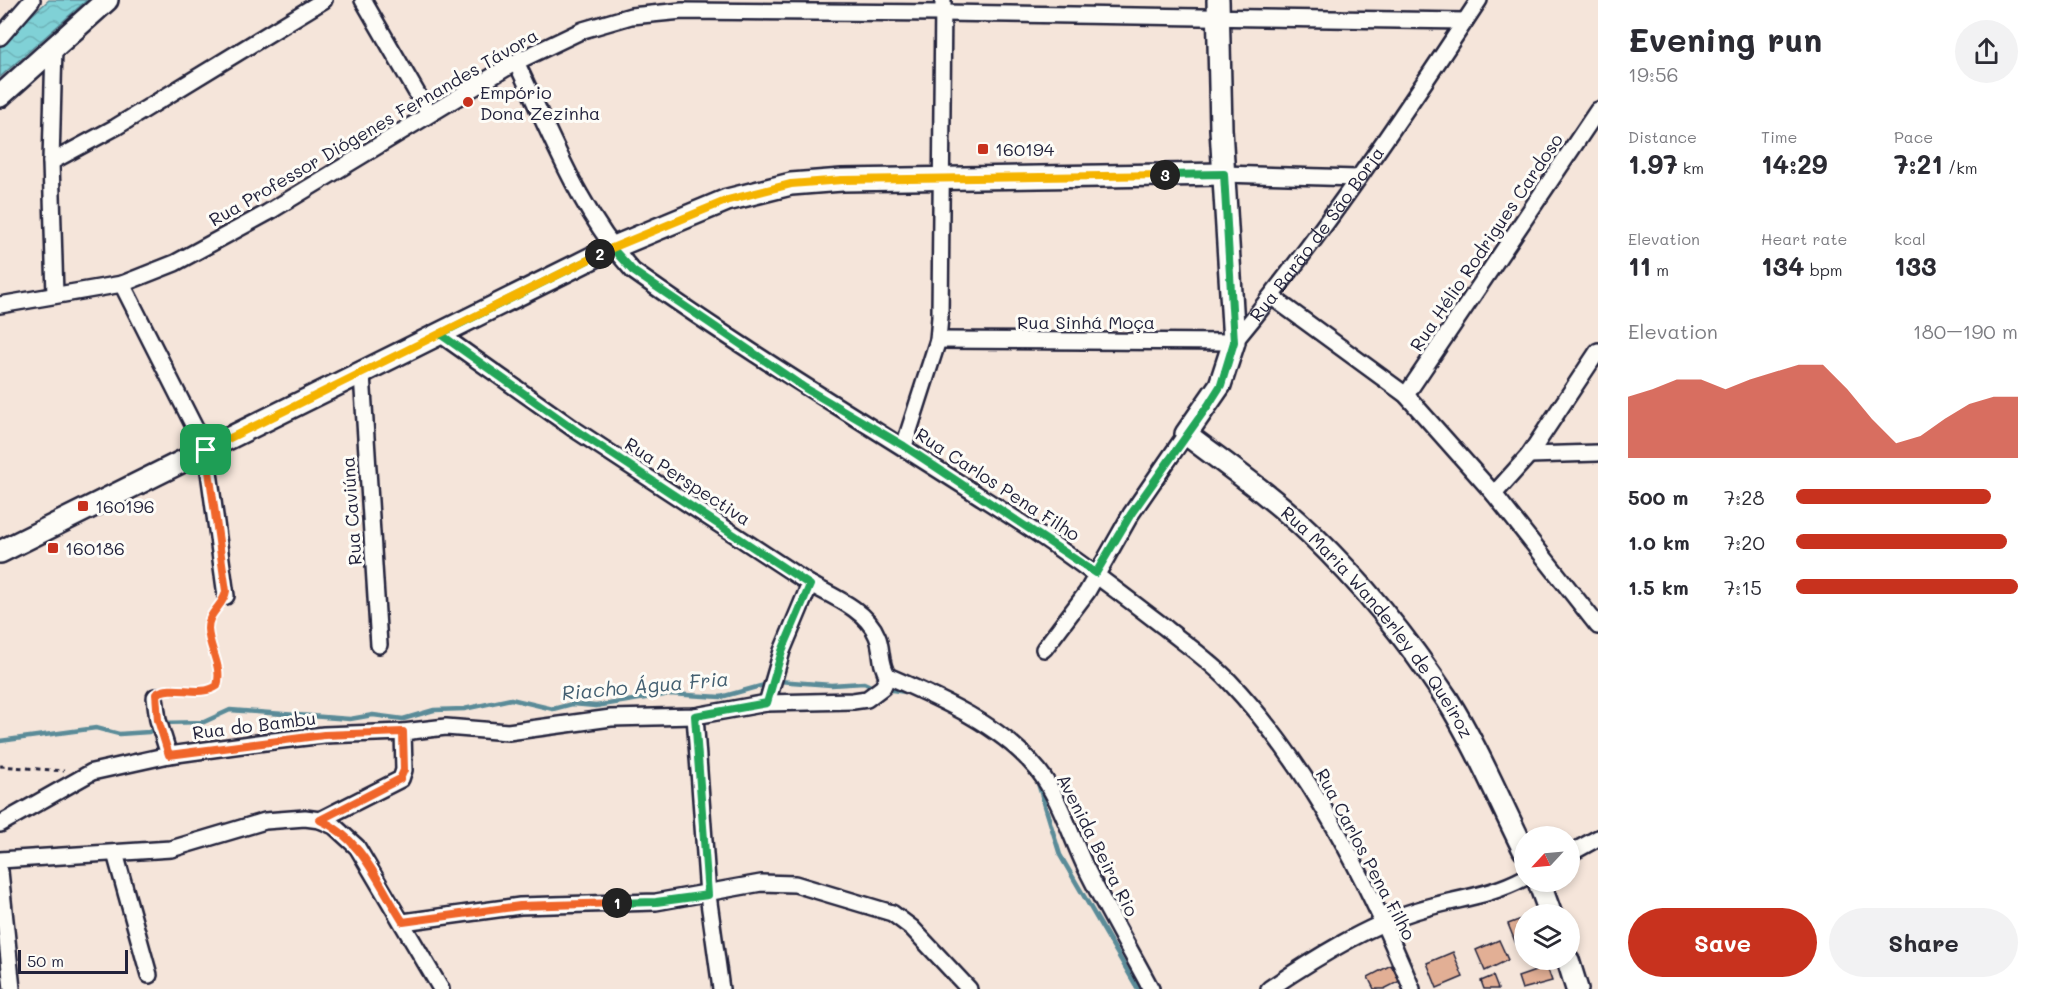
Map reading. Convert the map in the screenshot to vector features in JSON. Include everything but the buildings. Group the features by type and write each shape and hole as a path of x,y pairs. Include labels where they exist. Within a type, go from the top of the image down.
{"street":[{"path":"0,37 32,0"},
{"path":"0,96 107,0"},
{"path":"51,162 116,127 324,0"},
{"path":"363,0 429,114"},
{"name":"Rua Barão de São Borja","path":"1044,649 1087,592 1131,514 1221,385 1234,342 1272,297 1479,0"},
{"path":"904,446 938,340 943,6"},
{"name":"Rua Professor Diógenes Fernandes Távora","path":"0,305 122,284 175,263 211,244 516,62 583,30 613,20 648,14 943,6 1218,8 1465,21"},
{"path":"1218,8 1224,174 1234,342"},
{"path":"54,46 51,162 55,295"},
{"name":"Rua Carlos Pena Filho","path":"516,62 589,212 612,248 633,271 805,388 904,446 1096,573 1204,657 1230,682 1295,763 1334,826 1384,922 1412,989"},
{"name":"Rua Hélio Rodrigues Cardoso","path":"1406,395 1598,110"},
{"path":"0,552 363,374 612,248 728,200 782,186 842,180 1224,174 1357,178"},
{"path":"122,284 206,450 226,596"},
{"path":"1272,297 1406,395 1494,494 1598,626"},
{"name":"Rua Perspectiva","path":"440,334 584,435 810,585 848,605 873,628 878,636 886,681"},
{"name":"Rua Sinhá Moça","path":"938,340 1234,342"},
{"path":"1494,494 1529,454 1598,351"},
{"name":"Rua Caviúna","path":"363,374 379,645"},
{"name":"Rua Maria Wanderley de Queiroz","path":"1186,434 1247,480 1310,533 1361,587 1417,655 1466,733 1514,830"},
{"path":"1529,454 1598,453"},
{"path":"768,699 774,675 810,585"},
{"path":"721,989 708,895 695,716 768,699 867,699 886,681"},
{"name":"Avenida Beira Rio","path":"886,681 967,714 999,735 1039,772 1056,801 1087,870 1151,989"},
{"name":"Rua do Bambu","path":"155,697 169,755 324,735 403,732 446,727 508,732 611,718 695,716"},
{"path":"320,820 400,779 404,770 403,732"},
{"path":"0,824 92,772 169,755"},
{"path":"0,860 171,849 265,821 320,820 334,826 357,847 441,989"},
{"path":"1580,848 1598,838"},
{"path":"116,853 149,975"},
{"path":"0,871 12,989"},
{"path":"403,922 520,906 656,902 708,895 761,883 795,884 892,913 912,928 969,989"},
{"path":"1269,989 1384,922 1417,910 1489,894 1514,883"},
{"path":"1571,970 1577,989"}],"path":[{"path":"155,697 161,691 205,691 217,686 219,671 208,627 212,612 226,596"},
{"path":"0,766 92,772"}],"water":[{"path":"49,0 87,0 0,77 0,43"}],"waterway":[{"name":"Riacho Água Fria","path":"0,741 96,728 119,734 149,732 162,723 204,722 230,710 350,719 373,715 403,719 434,710 464,709 511,699 553,709 572,704 596,706 670,694 721,697 778,681 831,685 864,683 877,689"},
{"name":"Riacho Água Fria","path":"885,689 906,692"},
{"name":"Riacho Água Fria","path":"1028,769 1038,783 1060,855 1138,989"}],"place":[{"name":"Empório Dona Zezinha","path":"468,102"},
{"name":"160194","path":"983,149"},
{"name":"160196","path":"83,506"},
{"name":"160186","path":"53,548"}],"route":[{"path":"206,450 226,591 225,598 212,612 208,627 219,676 217,686 209,690 165,691 156,694 158,720 169,755 324,735 403,732 404,774 402,777 397,782 320,820 334,826 357,847 403,922 520,906 656,902 708,895 695,716 767,703 782,651 810,585 574,429 440,334 612,248 633,271 805,388 904,446 1096,573 1131,514 1221,385 1230,360 1234,342 1224,174 842,180 791,184 764,190 728,200 612,248 498,306 440,334 363,374 206,450"}]}
